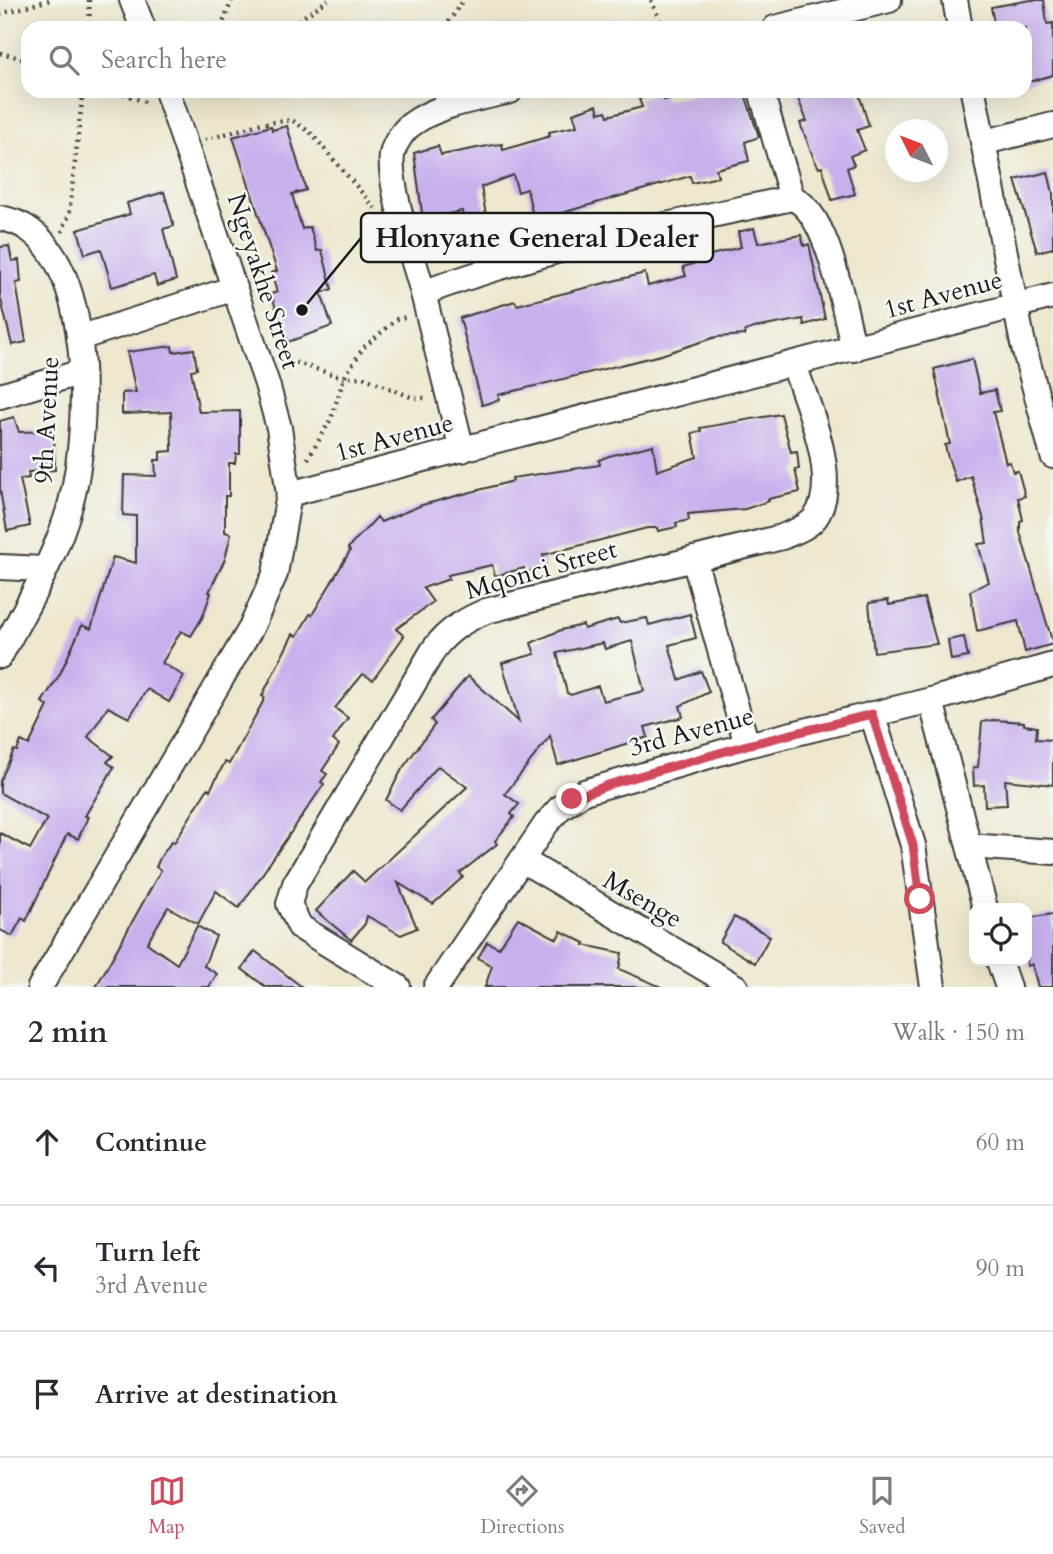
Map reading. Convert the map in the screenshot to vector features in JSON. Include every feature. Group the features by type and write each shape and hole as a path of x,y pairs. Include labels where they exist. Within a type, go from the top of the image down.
{"street":[{"path":"132,0 140,21"},
{"path":"804,21 890,0"},
{"path":"955,0 959,21"},
{"name":"Ngeyakhe Street","path":"170,98 260,362 279,428 289,494"},
{"path":"462,450 393,179 393,153 396,143 411,124 426,116 486,98"},
{"path":"764,98 792,198"},
{"path":"976,98 1033,385 1053,456"},
{"path":"985,142 1053,125"},
{"path":"425,304 512,262 577,244 792,198 808,207 819,226 854,349"},
{"path":"0,218 31,231 54,253"},
{"name":"9th Avenue","path":"0,656 44,569 72,500 79,457 82,372 79,338 61,265 54,253"},
{"path":"79,338 235,288"},
{"name":"1st Avenue","path":"289,494 1053,296"},
{"name":"Mqonci Street","path":"398,987 300,927 289,904 295,884 435,649 445,635 486,611 782,537 803,528 814,519 821,507 825,475 820,447 794,365"},
{"path":"0,396 82,372"},
{"path":"49,984 251,628 275,574 289,494"},
{"path":"695,559 747,745"},
{"path":"0,567 44,569"},
{"name":"3rd Avenue","path":"436,987 522,860 561,808 584,792 747,745 931,700 1053,665"},
{"path":"931,700 984,903"},
{"path":"872,714 913,845 933,987"},
{"path":"969,846 1053,852"},
{"name":"Msenge","path":"522,860 736,987"},
{"path":"1001,966 1008,987"}],"path":[{"path":"0,14 50,0"},
{"path":"89,0 90,21"},
{"path":"224,21 232,0"},
{"path":"297,21 328,0"},
{"path":"450,21 463,0"},
{"path":"651,0 660,21"},
{"path":"0,53 21,58"},
{"path":"54,253 69,215 82,98"},
{"path":"187,147 259,124 292,120 310,132 381,215"},
{"path":"289,494 331,419 344,378 363,348 397,319 425,304"},
{"path":"260,362 294,362 344,378 363,377 413,397 449,398"}],"building":[{"path":"1044,0 1047,24 1053,23 1053,75 1032,81 1032,21 994,21 991,7"},
{"path":"746,98 759,137 745,142 749,161 716,169 718,177 692,183 690,176 534,221 527,189 518,192 513,175 481,187 489,231 466,235 462,211 423,220 414,153 438,146 441,155 502,144 503,150 550,136 549,132 577,126 573,113 597,105 599,113 606,111 608,116 642,107 639,99"},
{"path":"798,98 860,98 869,126 857,130 865,150 850,156 854,165 847,168 855,194 832,200 822,167 819,168 814,159 800,123 807,121"},
{"path":"271,126 272,130 287,126 306,190 292,194 302,229 310,227 317,251 322,250 332,289 321,293 332,326 288,342 271,294 277,292 271,273 277,271 233,137"},
{"path":"1048,172 1053,193 1053,248 1037,252 1015,180"},
{"path":"164,192 174,226 163,229 176,280 157,286 154,275 112,287 101,249 85,254 78,230 130,214 127,203"},
{"path":"754,228 758,243 801,235 804,246 809,244 825,319 804,325 803,319 754,328 745,331 745,335 716,337 661,355 498,395 499,400 482,405 460,318 515,301 517,305 645,273 648,286 686,276 683,267 693,264 692,260 741,247 738,232"},
{"path":"9,246 12,261 19,260 21,282 16,283 26,342 12,345 0,296 0,247"},
{"path":"172,346 173,352 194,349 197,369 191,370 199,412 240,411 240,454 236,454 235,463 229,463 229,496 225,496 225,532 231,534 225,559 209,592 211,593 202,618 191,636 181,631 162,663 184,676 169,702 147,689 129,718 108,707 88,737 113,756 107,762 114,767 85,816 88,817 78,839 67,834 26,921 22,918 12,936 0,930 0,833 30,849 47,819 0,793 0,781 21,741 29,745 48,706 42,702 60,674 82,625 91,629 113,557 136,563 136,516 123,515 124,475 156,476 155,460 160,460 160,452 172,451 171,412 122,414 122,393 136,392 127,352"},
{"path":"972,359 980,393 995,390 1000,411 993,412 1006,463 1010,462 1013,472 1018,471 1025,496 1018,498 1023,520 1020,521 1020,532 1053,644 1025,652 1018,621 977,631 970,591 989,582 978,544 987,543 983,517 971,476 956,482 945,445 950,444 934,369"},
{"path":"781,414 791,452 797,451 799,469 795,469 800,492 768,499 769,501 745,509 688,514 689,520 676,523 677,527 658,531 657,528 647,528 543,555 546,566 525,573 524,568 495,576 492,565 448,575 449,579 423,588 433,602 396,629 404,636 373,680 363,674 335,708 348,718 333,740 339,745 322,771 327,774 321,782 324,784 239,908 216,891 198,924 168,907 147,943 177,964 197,926 216,936 204,966 217,974 209,987 96,987 161,870 156,867 160,858 172,841 174,843 208,788 210,790 225,762 229,764 265,698 262,696 293,634 297,636 310,614 312,615 350,551 348,548 377,517 381,522 422,505 513,481 512,478 600,465 599,460 609,456 653,445 657,471 697,457 692,433 701,431 700,428"},
{"path":"14,417 19,432 54,431 55,470 28,472 29,478 20,479 30,526 7,531 0,490 0,421"},
{"path":"924,598 937,644 874,652 869,603 888,600 889,605"},
{"path":"690,614 696,638 669,645 679,680 701,671 709,692 680,706 683,717 645,727 648,737 558,765 550,736 505,794 519,804 511,814 514,817 495,841 497,844 460,873 463,877 433,904 398,883 417,928 401,935 367,916 365,924 351,940 316,911 353,871 365,882 467,787 438,766 400,810 386,800 402,769 435,724 431,720 468,676 519,722 502,663 535,654 531,643 561,630 583,625 584,629 618,619 620,623 647,618 649,625","holes":["632,641 644,691 603,701 598,686 571,695 567,693 557,653 603,643 605,649"]},
{"path":"964,637 968,657 951,660 948,640"},
{"path":"982,722 1024,722 1024,725 1037,727 1036,739 1053,740 1053,785 1005,780 1007,805 985,806 984,785 974,786 973,768 978,767"},
{"path":"1053,914 1053,987 1038,987 1032,964 1032,917"},
{"path":"734,917 770,936 755,963 720,942"},
{"path":"518,918 557,939 561,931 585,943 584,945 622,953 619,969 661,987 485,987 492,966 478,958 487,942 499,948"},
{"path":"255,951 302,987 266,987 242,969"}],"place":[{"name":"Hlonyane General Dealer","path":"302,310"}],"route":[{"path":"572,799 584,792 747,745 872,714 913,845 920,899"}]}
